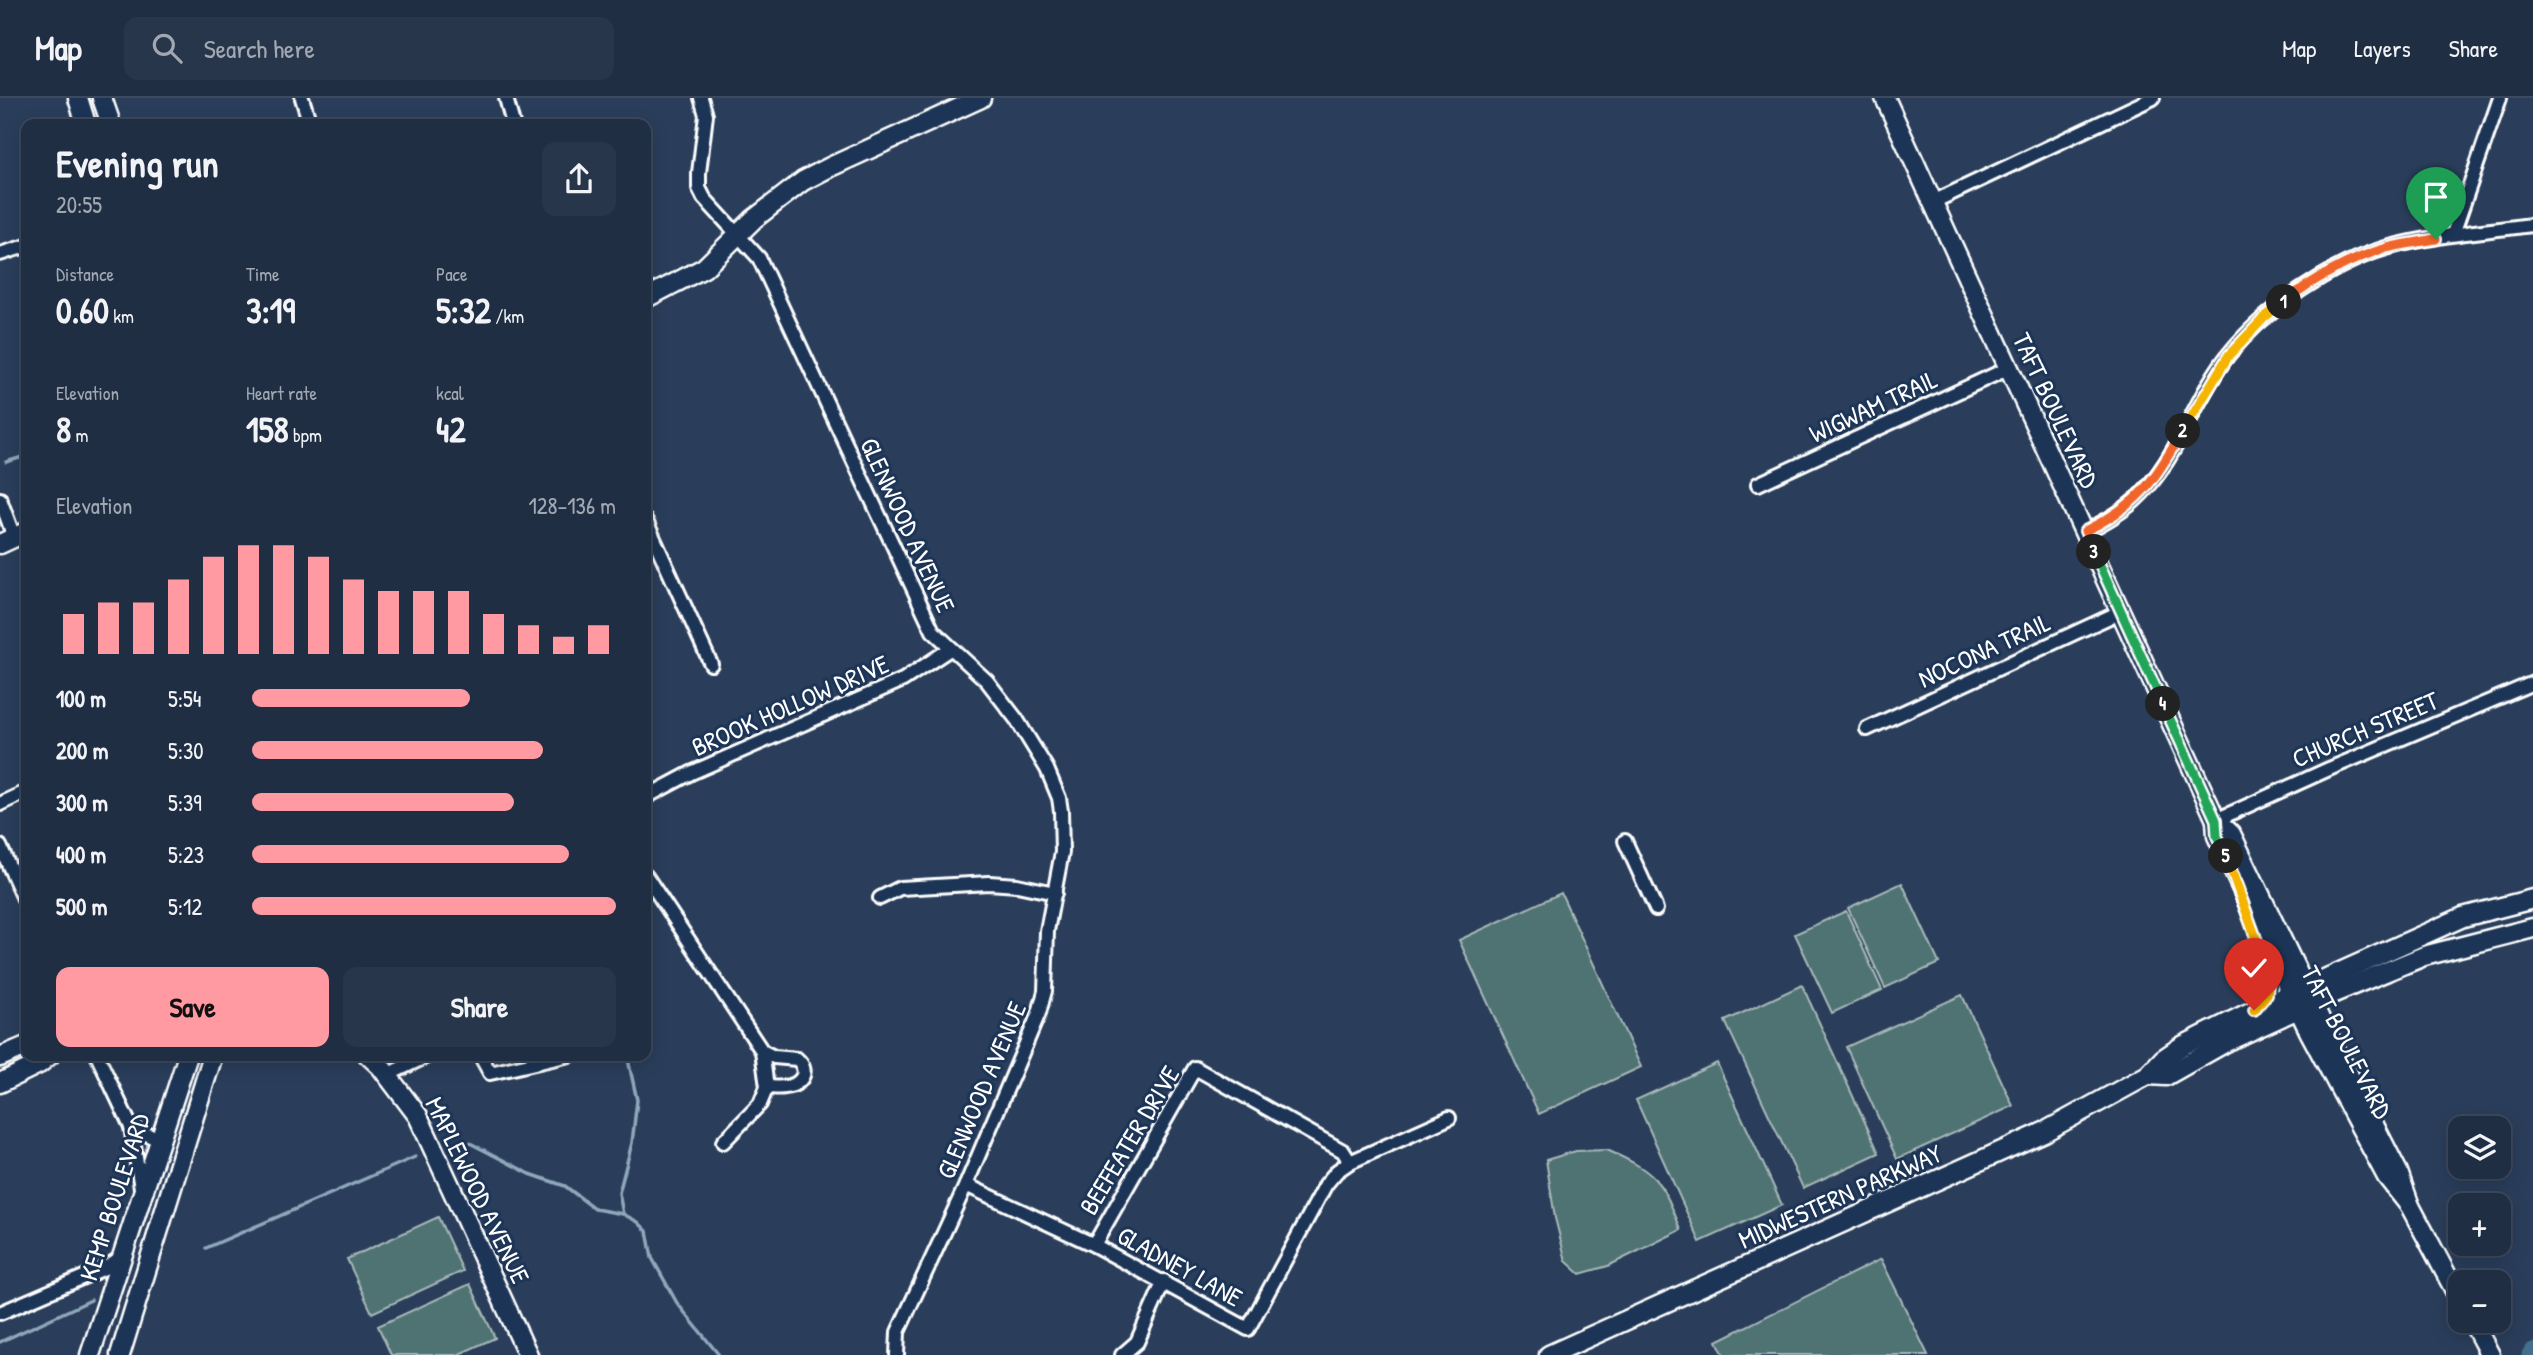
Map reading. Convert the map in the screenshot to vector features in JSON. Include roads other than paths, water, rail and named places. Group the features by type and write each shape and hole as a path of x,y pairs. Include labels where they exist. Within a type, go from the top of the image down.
{"street":[{"path":"78,98 84,119"},
{"path":"102,98 109,119"},
{"path":"302,98 308,119"},
{"path":"506,98 512,119"},
{"name":"GLENWOOD AVENUE","path":"701,98 706,116 701,143 699,188 704,198 759,258 933,631 986,681 1017,720 1047,769 1059,798 1062,852 1046,930 1045,991 1040,1013 966,1185 898,1332 897,1355"},
{"path":"651,295 704,268 754,219 814,175 981,98"},
{"name":"TAFT BOULEVARD","path":"1885,98 2216,820 2217,836 2302,998"},
{"path":"1933,202 2153,98"},
{"path":"2453,234 2500,98"},
{"path":"2085,531 2127,506 2154,480 2229,355 2265,317 2296,292 2338,269 2385,249 2453,234 2533,225"},
{"path":"0,254 21,248"},
{"name":"WIGWAM TRAIL","path":"1758,484 2007,369"},
{"path":"0,499 13,537"},
{"path":"651,532 710,664"},
{"name":"NOCONA TRAIL","path":"1867,729 2120,612"},
{"name":"BROOK HOLLOW DRIVE","path":"651,794 715,762 903,680 950,649"},
{"name":"CHURCH STREET","path":"2216,820 2533,683"},
{"path":"0,804 21,794"},
{"name":"TAFT BOULEVARD","path":"2216,820 2231,834 2302,998 2387,1177 2410,1206 2448,1277"},
{"path":"1625,841 1656,909"},
{"path":"0,846 21,892"},
{"path":"2225,853 2269,974 2267,994 2254,1010"},
{"path":"651,884 762,1051 767,1087 760,1104 723,1142"},
{"path":"880,898 900,888 989,884 1017,884 1055,893"},
{"name":"MIDWESTERN PARKWAY","path":"2148,1075 2166,1076 2302,998 2463,917 2533,899"},
{"name":"MIDWESTERN PARKWAY","path":"1549,1355 2046,1131 2148,1075 2163,1059 2182,1046 2254,1010 2302,998 2424,956 2533,928"},
{"path":"0,1057 21,1047"},
{"path":"762,1051 774,1057 797,1059 804,1069 801,1081 787,1087 767,1087"},
{"path":"0,1083 43,1061"},
{"path":"100,1061 131,1127 142,1198"},
{"name":"KEMP BOULEVARD","path":"90,1355 186,1061"},
{"name":"KEMP BOULEVARD","path":"120,1355 211,1061"},
{"name":"MAPLEWOOD AVENUE","path":"374,1061 418,1116 528,1355"},
{"path":"387,1075 416,1061"},
{"path":"483,1061 490,1073 543,1061"},
{"name":"BEEFEATER DRIVE","path":"1094,1245 1195,1068 1343,1151 1350,1162"},
{"name":"GLADNEY LANE","path":"966,1185 1094,1245 1248,1329 1326,1184 1337,1171 1350,1162 1449,1118"},
{"path":"131,1127 184,1147"},
{"path":"1,1311 107,1267 123,1255"},
{"path":"1122,1355 1137,1342 1164,1281"},
{"path":"2478,1333 2490,1355"}],"waterway":[{"path":"6,462 21,458"},
{"path":"623,1214 619,1193 632,1143 637,1100 628,1061"},
{"path":"449,1143 470,1143 530,1174 565,1186 595,1209 623,1214 638,1222 647,1231 652,1258 677,1303 719,1355"},
{"path":"206,1248 415,1157"},
{"path":"0,1342 91,1300"}]}
